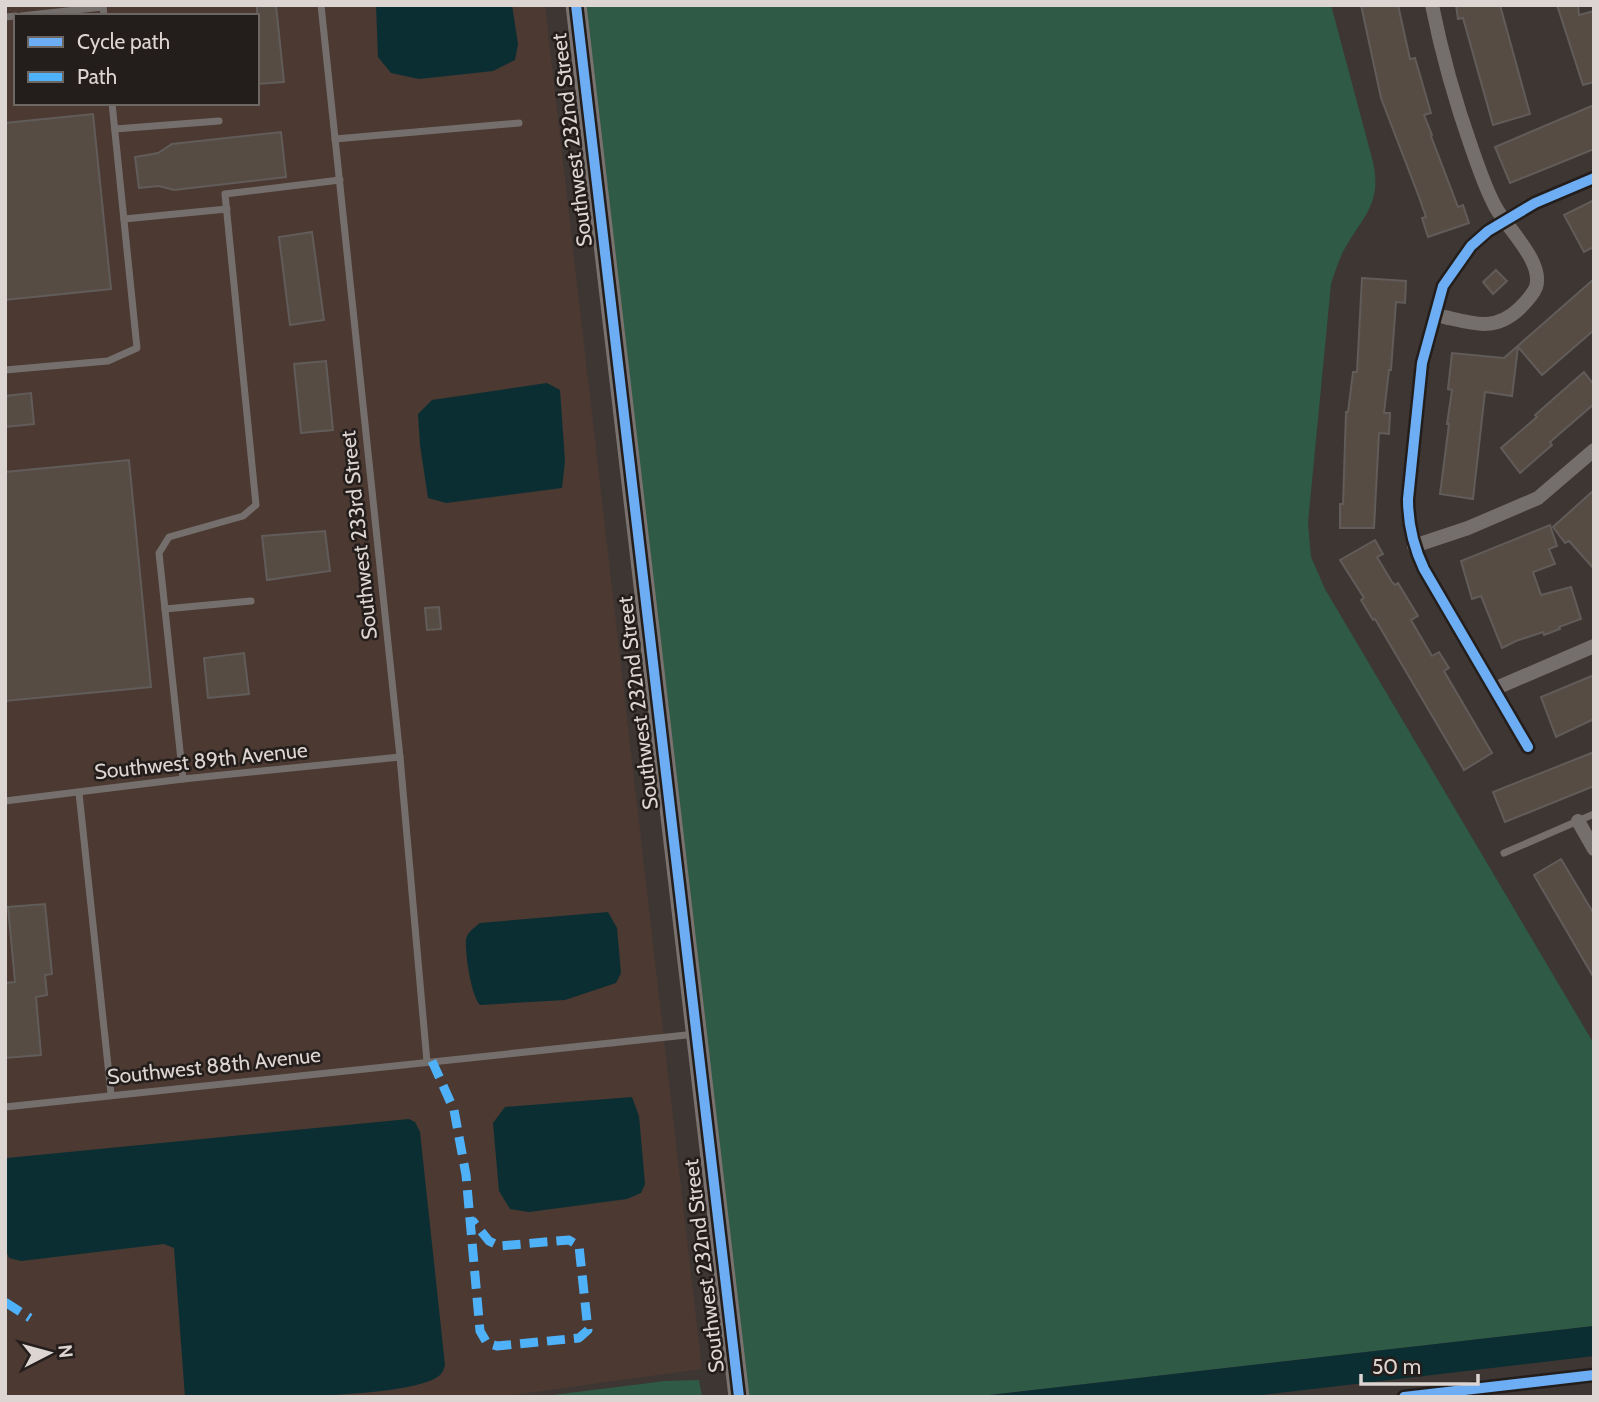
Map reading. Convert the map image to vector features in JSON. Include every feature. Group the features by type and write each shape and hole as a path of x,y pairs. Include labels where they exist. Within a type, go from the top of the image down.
{"street":[{"name":"Southwest 232nd Street","path":"576,5 738,1397"},
{"path":"1432,5 1455,100 1488,192 1503,221 1516,236 1535,267 1536,286 1529,298 1511,316 1495,324 1477,324 1435,316"},
{"path":"1528,747 1424,569 1414,546 1408,510 1422,363 1443,286 1471,246 1503,221 1535,203 1594,178"},
{"path":"1414,546 1468,528 1538,498 1594,450"},
{"path":"1494,689 1594,646"},
{"path":"1578,821 1594,849"}],"lane":[{"name":"Southwest 233rd Street","path":"321,5 400,757 427,1062"},
{"path":"44,14 103,9"},
{"path":"5,370 108,361 137,348 112,105"},
{"path":"115,129 219,121"},
{"path":"335,139 519,123"},
{"path":"183,779 159,552 169,537 243,516 256,505 225,194 340,180"},
{"path":"124,219 227,209"},
{"path":"165,609 251,601"},
{"name":"Southwest 89th Avenue","path":"5,801 183,779 400,757"},
{"path":"79,793 111,1094"},
{"path":"1504,853 1594,814"},
{"name":"Southwest 88th Avenue","path":"5,1107 696,1034"}],"shaded area":[{"path":"5,5 545,5 702,1369 499,1397 5,1397"}],"green space":[{"path":"585,5 1331,5 1373,162 1375,188 1370,208 1343,252 1331,284 1308,523 1311,557 1325,589 1594,1044 1594,1326 973,1397 748,1397"},
{"path":"699,1380 702,1397 537,1397 665,1381"}],"water":[{"path":"376,5 512,5 518,44 515,60 493,71 419,79 391,73 378,57"},
{"path":"547,383 560,390 565,461 562,488 446,503 428,498 418,414 432,400"},
{"path":"608,912 617,928 621,973 616,983 565,1000 480,1005 471,984 466,940 471,930 480,923"},
{"path":"632,1097 639,1116 645,1184 641,1193 627,1199 529,1212 510,1209 499,1191 493,1123 505,1107"},
{"path":"409,1119 415,1122 420,1132 445,1365 441,1374 425,1383 396,1389 319,1396 185,1397 174,1248 164,1244 21,1261 9,1258 5,1249 7,1158"},
{"path":"1594,1326 1594,1356 1245,1397 973,1397"}],"building":[{"path":"257,5 276,5 284,82 259,84"},
{"path":"1361,5 1398,5 1410,59 1415,58 1431,113 1424,115 1458,207 1463,205 1469,223 1428,237 1422,218 1426,217 1381,98"},
{"path":"1456,5 1500,5 1530,114 1493,125 1463,18 1458,19"},
{"path":"1557,5 1578,5 1579,15 1594,11 1594,82 1583,85"},
{"path":"1594,105 1594,149 1510,183 1495,147"},
{"path":"93,114 111,289 5,300 5,123"},
{"path":"281,132 286,177 174,190 159,186 139,188 135,157 158,153 172,144"},
{"path":"1594,200 1594,247 1584,252 1564,215"},
{"path":"312,232 324,320 290,325 279,237"},
{"path":"1496,270 1507,281 1493,294 1483,282"},
{"path":"1362,278 1406,281 1405,303 1396,302 1391,370 1384,413 1390,413 1389,434 1379,433 1374,528 1340,528 1346,412 1353,372 1357,372"},
{"path":"1594,279 1594,330 1542,375 1518,347 1512,396 1485,392 1473,499 1440,494 1452,390 1448,389 1452,353 1504,358"},
{"path":"326,361 333,430 301,433 294,364"},
{"path":"1584,372 1594,385 1594,404 1550,442 1552,445 1520,473 1501,448"},
{"path":"31,393 34,424 5,427 5,396"},
{"path":"129,460 151,687 5,701 5,472"},
{"path":"1594,490 1594,569 1569,541 1565,543 1553,527"},
{"path":"1550,525 1557,546 1549,549 1555,564 1533,572 1541,595 1571,587 1581,619 1544,635 1543,632 1502,648 1481,596 1472,599 1461,561"},
{"path":"325,531 330,571 267,580 262,536"},
{"path":"1375,540 1383,554 1377,557 1392,582 1395,585 1398,583 1418,616 1411,620 1432,656 1439,652 1449,668 1444,671 1492,753 1464,770 1375,619 1373,620 1361,600 1364,598 1340,560"},
{"path":"439,607 441,629 427,630 425,608"},
{"path":"244,653 249,694 208,698 204,658"},
{"path":"1594,675 1594,719 1556,737 1541,697"},
{"path":"1594,752 1594,786 1505,822 1493,792"},
{"path":"1561,859 1594,914 1594,978 1534,875"},
{"path":"45,904 52,974 45,975 47,995 36,997 41,1055 5,1058 5,983 15,982 8,907"}],"marked path":[{"path":"432,1061 454,1110 466,1175 480,1331 487,1343 497,1346 579,1338 588,1330 579,1246 569,1240 499,1246 489,1241 472,1220"},
{"path":"5,1302 30,1318"}],"cycle path":[{"path":"576,5 739,1397"},
{"path":"1528,747 1424,569 1414,543 1408,499 1422,363 1443,286 1471,246 1488,231 1535,203 1594,178"},
{"path":"1404,1397 1594,1375"}]}
